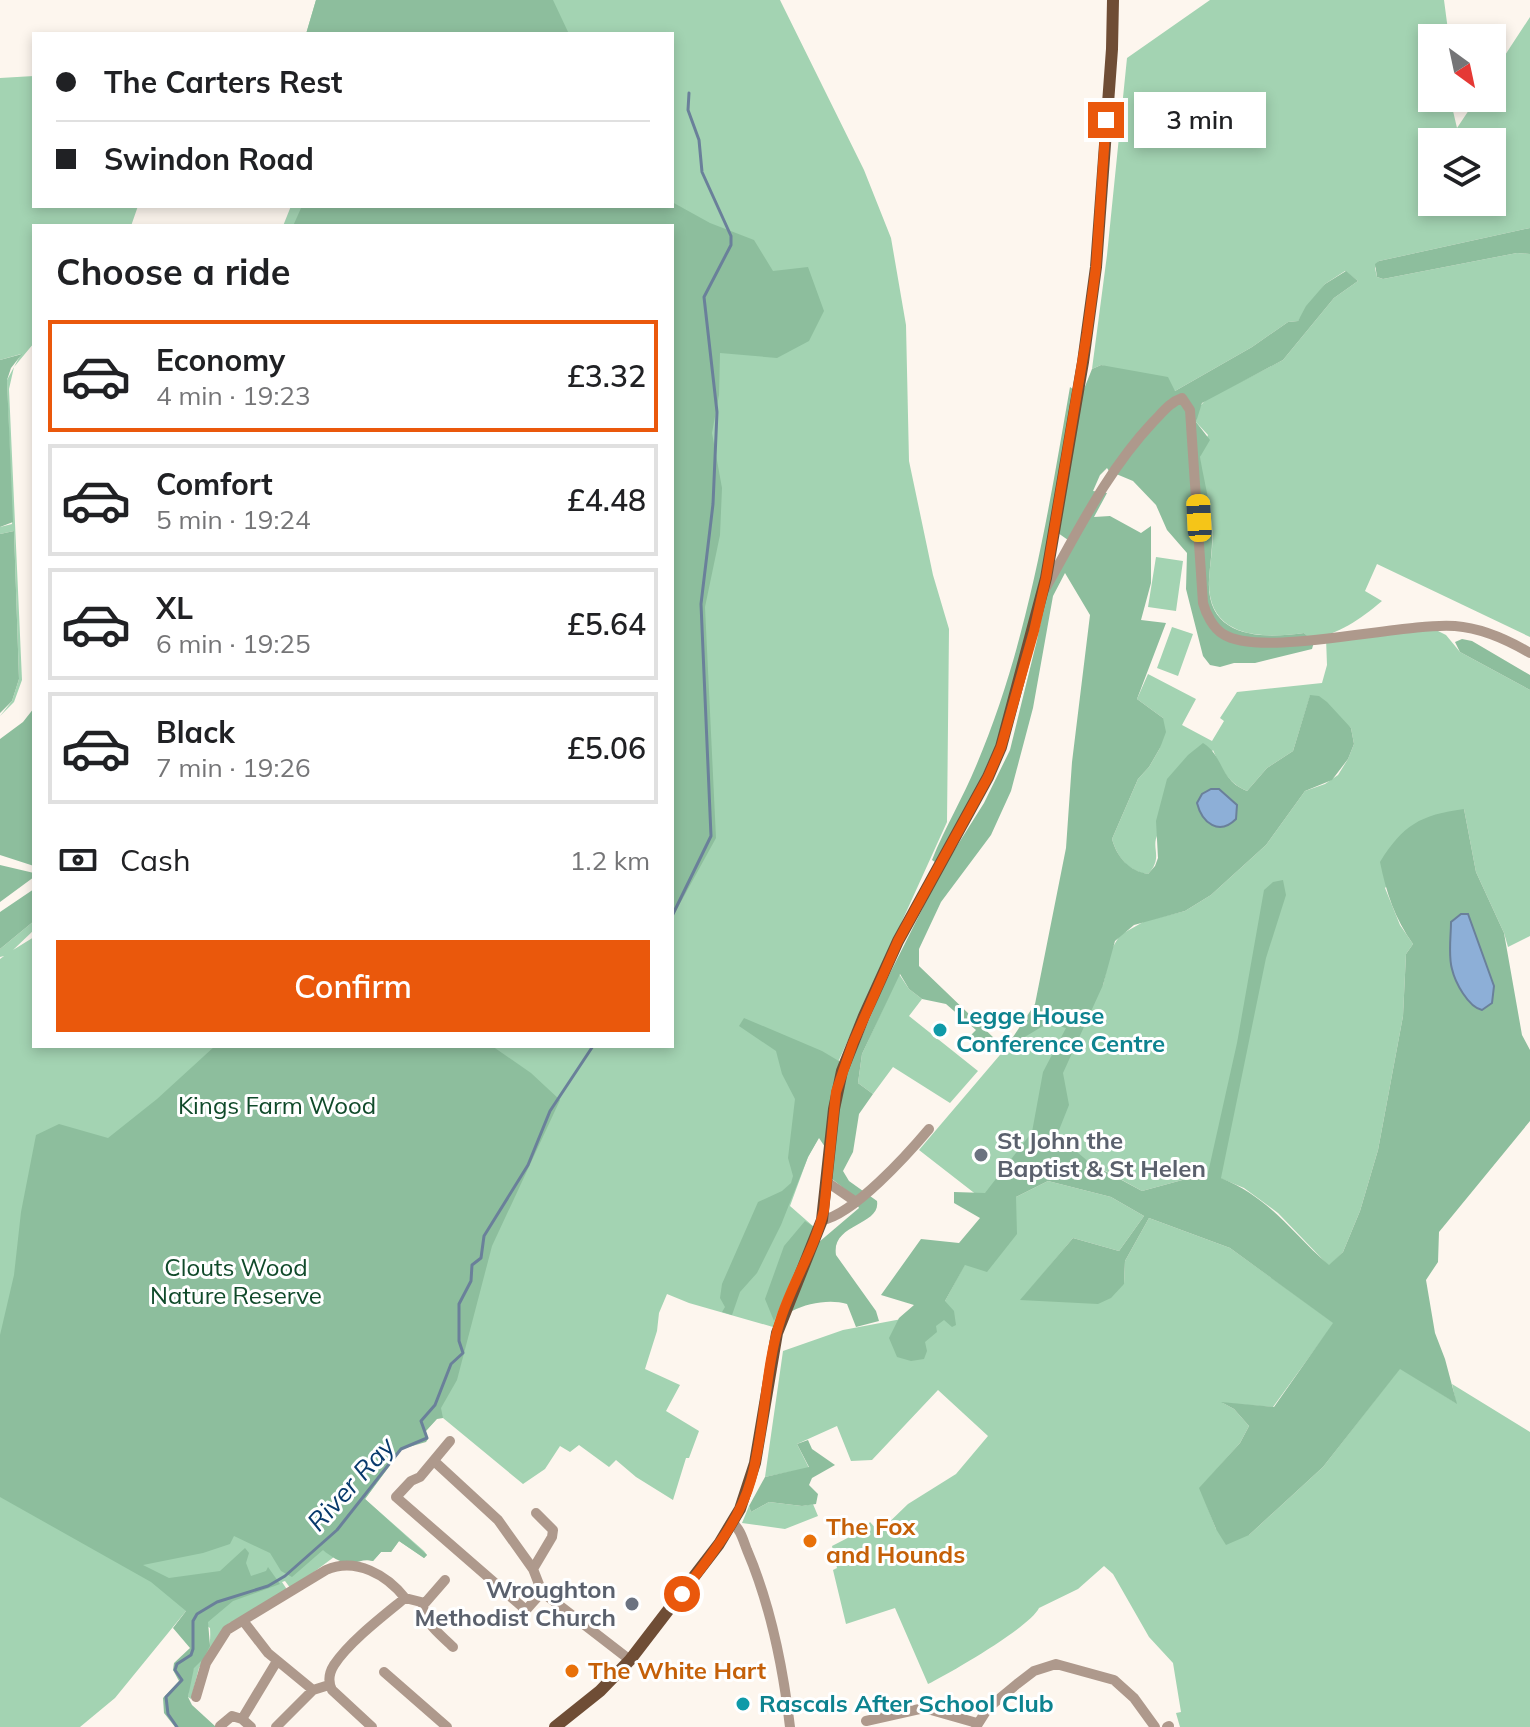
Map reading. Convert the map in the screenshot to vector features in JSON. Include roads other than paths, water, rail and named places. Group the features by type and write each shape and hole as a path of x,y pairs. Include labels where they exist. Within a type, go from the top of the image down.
{"main road":[{"path":"555,1727 600,1691 630,1660 734,1520 755,1463 781,1317 822,1220 836,1092 853,1043 911,915 988,777 1005,732 1043,594 1094,280 1113,0"}],"street":[{"path":"1043,594 1116,468 1171,403 1182,398 1190,410 1203,603 1209,618 1222,634 1250,641 1276,642 1428,626 1455,626 1484,632 1530,653"},
{"path":"1053,538 1071,544"},
{"path":"822,1220 833,1218 856,1202 929,1129"},
{"path":"827,1182 856,1202"},
{"path":"450,1441 420,1477 411,1481 396,1497 526,1610 542,1592"},
{"path":"434,1461 498,1520 533,1569 542,1592 630,1660"},
{"path":"533,1569 553,1530 536,1513"},
{"path":"734,1520 765,1599 776,1642 790,1727"},
{"path":"196,1697 201,1674 227,1630 326,1570 337,1566 374,1571 390,1581 405,1598 423,1603"},
{"path":"445,1580 423,1603 423,1613 453,1647"},
{"path":"372,1727 337,1696 329,1685 330,1674 334,1664 405,1598"},
{"path":"244,1622 277,1661 313,1690"},
{"path":"242,1719 277,1661"},
{"path":"866,1721 924,1708 977,1725 988,1708 1017,1684 1040,1668 1056,1664 1114,1680 1134,1698 1155,1727"},
{"path":"384,1672 447,1727"},
{"path":"276,1727 313,1690 329,1685"},
{"path":"220,1726 232,1716 242,1719 251,1727"}],"water":[{"path":"1219,789 1237,805 1236,819 1230,824 1212,825 1199,810 1197,803 1202,794"},
{"path":"1461,914 1468,914 1494,986 1492,1003 1482,1010 1463,993 1451,964 1451,922"}],"waterway":[{"name":"River Ray","path":"674,912 711,836 701,604 713,504 717,412 704,297 731,245 731,236 702,172 699,140 688,110 689,93"},
{"name":"River Ray","path":"177,1727 168,1714 166,1697 182,1680 175,1670 177,1664 191,1655 193,1621 197,1614 217,1602 268,1586 285,1576 337,1530 401,1449 427,1438 421,1421 435,1405 451,1364 463,1353 459,1341 459,1304 471,1281 472,1265 481,1258 484,1236 528,1165 550,1111 592,1048"}],"place":[{"name":"Legge House Conference Centre","path":"940,1030"},
{"name":"St John the Baptist & St Helen","path":"981,1155"},
{"name":"The Fox and Hounds","path":"810,1541"},
{"name":"Wroughton Methodist Church","path":"632,1604"},
{"name":"The White Hart","path":"572,1671"},
{"name":"Rascals After School Club","path":"743,1704"}],"park label":[{"name":"Kings Farm Wood","path":"277,1106"},
{"name":"Clouts Wood Nature Reserve","path":"236,1282"}]}
